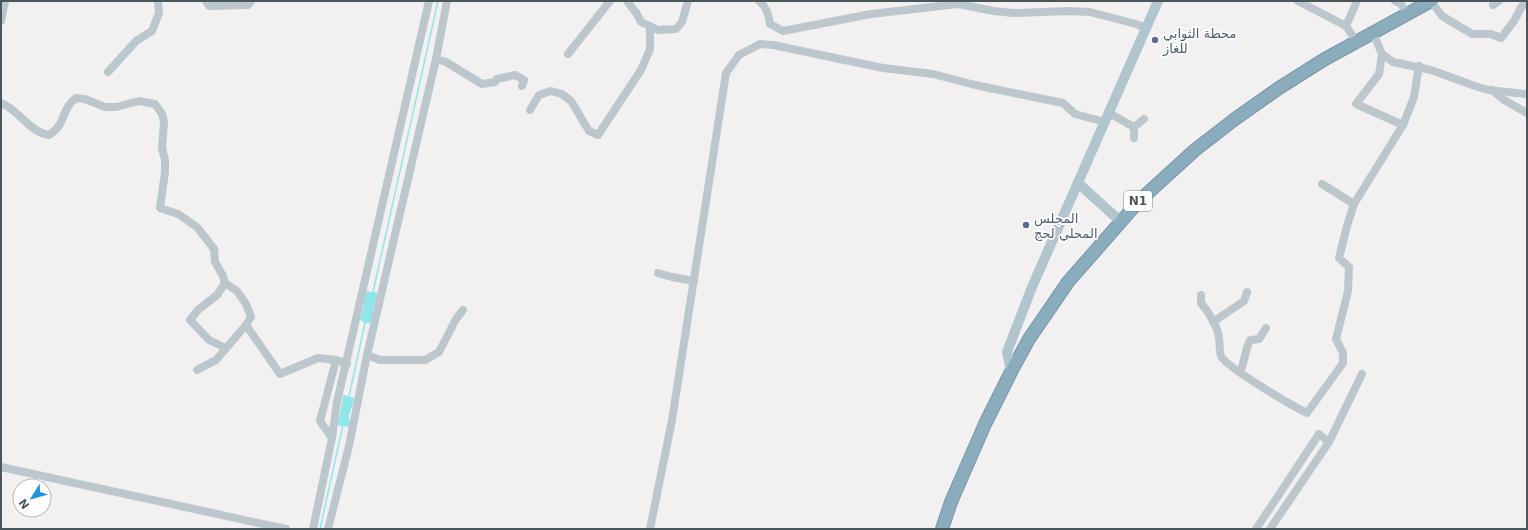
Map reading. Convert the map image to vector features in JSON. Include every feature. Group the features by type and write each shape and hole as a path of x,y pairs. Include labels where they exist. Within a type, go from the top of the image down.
{"highway":[{"name":"N1","path":"942,529 951,502 985,424 1029,339 1068,282 1139,200 1195,150 1279,88 1325,59 1431,1"},
{"name":"N1","path":"936,529 951,502"}],"main road":[{"path":"1011,372 1006,352 1032,287 1158,1"},
{"path":"1078,183 1120,221"}],"street":[{"path":"1,21 5,1"},
{"path":"108,72 136,41 152,31 159,13 158,1"},
{"path":"206,1 210,6 248,5 251,1"},
{"path":"313,529 332,438 337,402 347,364 429,1"},
{"path":"328,529 349,446 367,355 436,59 447,1"},
{"path":"568,54 610,1"},
{"path":"627,1 641,22 658,30 676,29 682,22 688,1"},
{"path":"759,1 764,4 767,10 770,24 783,31 871,14 958,4 1013,13 1069,11 1090,12 1146,28"},
{"path":"1298,1 1346,26 1357,42"},
{"path":"1346,26 1357,1"},
{"path":"1396,1 1400,3 1408,14"},
{"path":"1431,1 1442,16 1472,34 1490,34 1501,38 1514,21 1522,6 1526,4"},
{"path":"530,110 538,95 551,91 562,94 571,100 589,131 598,135 641,70 650,49 650,26"},
{"path":"1373,33 1382,54 1393,62 1419,66 1475,86 1527,94"},
{"path":"650,529 672,420 726,74 739,55 760,44 773,45 883,68 933,74 975,85 1064,104 1075,114 1107,118 1134,127"},
{"path":"1382,54 1379,74 1356,104 1403,125"},
{"path":"436,59 446,62 482,84 495,82 497,79 515,75 524,80 522,86"},
{"path":"1201,295 1200,303 1205,308 1213,322 1219,337 1221,356 1229,366 1286,402 1307,413 1343,363 1343,353 1336,339 1348,291 1349,267 1339,258 1346,226 1354,204 1403,125 1414,97 1419,66"},
{"path":"1491,89 1504,100 1527,112"},
{"path":"1,103 5,104 42,134 49,135 60,126 64,112 70,102 76,98 84,99 105,107 139,101 155,104 162,114 164,122 162,148 165,160 165,172 160,208 178,214 196,227 214,249 215,262 223,276 225,283 237,291 246,304 251,317 216,360 197,370"},
{"path":"1134,127 1144,119"},
{"path":"1134,127 1134,138"},
{"path":"1322,184 1354,204"},
{"path":"658,273 694,281"},
{"path":"225,283 217,294 198,310 190,320 209,340 226,348"},
{"path":"1213,322 1244,301 1247,292"},
{"path":"367,355 380,360 425,360 439,352 456,319 463,310"},
{"path":"246,324 280,374 318,358 336,360 347,364"},
{"path":"1240,372 1245,361 1247,347 1250,340 1259,339 1266,328"},
{"path":"332,438 320,421 336,360"},
{"path":"1273,527 1329,442 1362,374"},
{"path":"1256,529 1319,434 1329,442"},
{"path":"1,467 286,529"}],"water":[{"path":"366,291 379,293 373,309 373,322 364,323 360,319"},
{"path":"343,395 355,398 349,415 350,427 337,425"}],"waterway":[{"path":"373,292 438,1"},
{"path":"349,396 365,323"},
{"path":"320,529 343,425"}],"place":[{"name":"محطة الثوابي للغاز","path":"1155,40"},
{"name":"المجلس المحلي لحج","path":"1026,225"}]}
